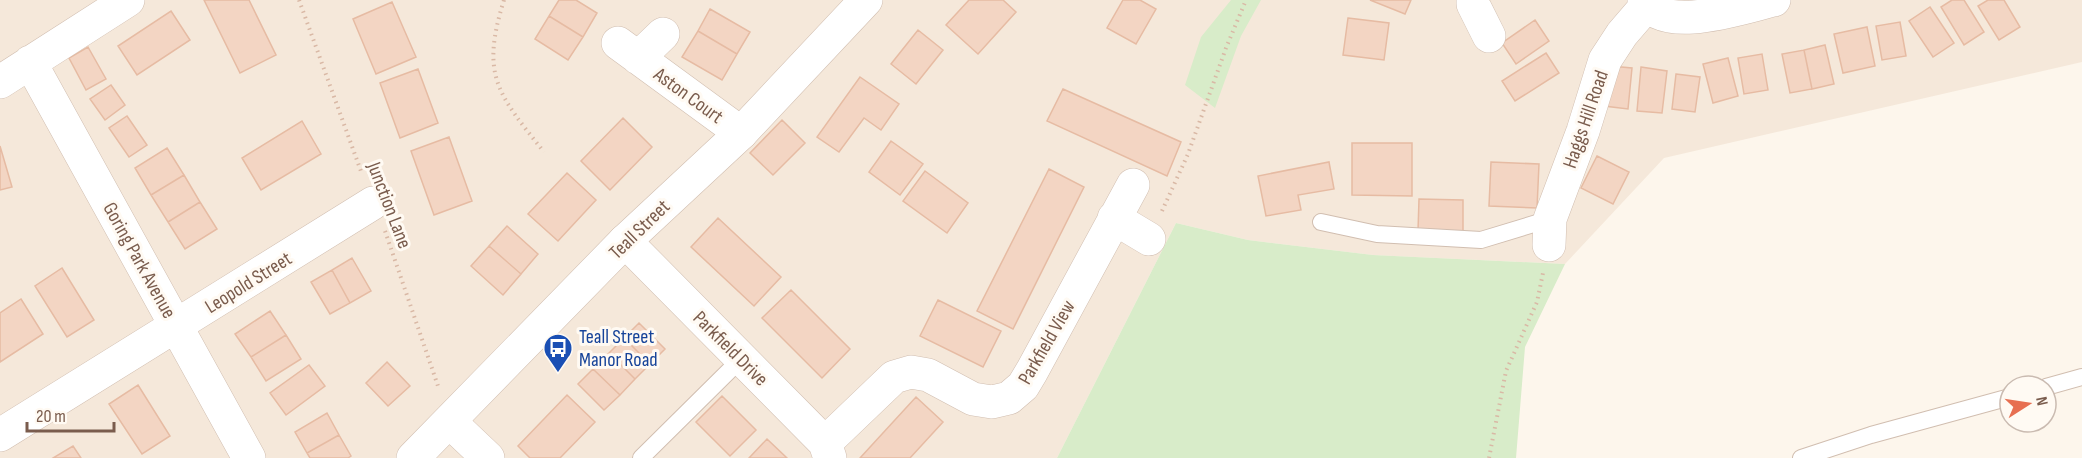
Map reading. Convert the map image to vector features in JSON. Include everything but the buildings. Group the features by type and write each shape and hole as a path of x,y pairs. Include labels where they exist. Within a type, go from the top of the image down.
{"street":[{"path":"0,82 128,0"},
{"name":"Teall Street","path":"413,458 625,241 741,133 866,0"},
{"path":"1473,0 1489,36"},
{"path":"1646,3 1666,15 1690,18 1774,0"},
{"name":"Haggs Hill Road","path":"1549,232 1605,60 1646,3"},
{"name":"Aston Court","path":"663,34 628,51 741,133"},
{"name":"Goring Park Avenue","path":"30,62 249,458"},
{"name":"Parkfield View","path":"828,451 894,377 911,372 928,375 973,399 992,402 1009,398 1023,386 1133,185"},
{"name":"Leopold Street","path":"0,435 177,327 378,214"},
{"path":"1114,218 1149,239"},
{"name":"Parkfield Drive","path":"625,241 741,358 828,451"},
{"path":"450,422 488,458"}],"lane":[{"path":"1322,222 1377,234 1481,240 1549,232"},
{"path":"641,458 741,358"},
{"path":"2058,384 2082,377"},
{"path":"1801,458 1871,435 1998,400"}],"path":[{"name":"Junction Lane","path":"299,0 378,214 450,422"},
{"path":"504,0 496,24 492,47 493,68 509,109 544,152"},
{"path":"1149,239 1188,154 1246,0"},
{"path":"1489,458 1506,371 1537,302 1549,232"}],"shaded area":[{"path":"0,0 2082,0 2082,62 1664,158 1565,264 1373,255 1248,240 1176,223 1057,458 0,458"}],"green space":[{"path":"1231,0 1261,0 1241,36 1215,108 1185,85 1201,37"},
{"path":"1176,223 1248,240 1373,255 1565,264 1525,347 1516,458 1057,458"}],"place":[{"name":"Teall Street Manor Road","path":"558,374"}]}
